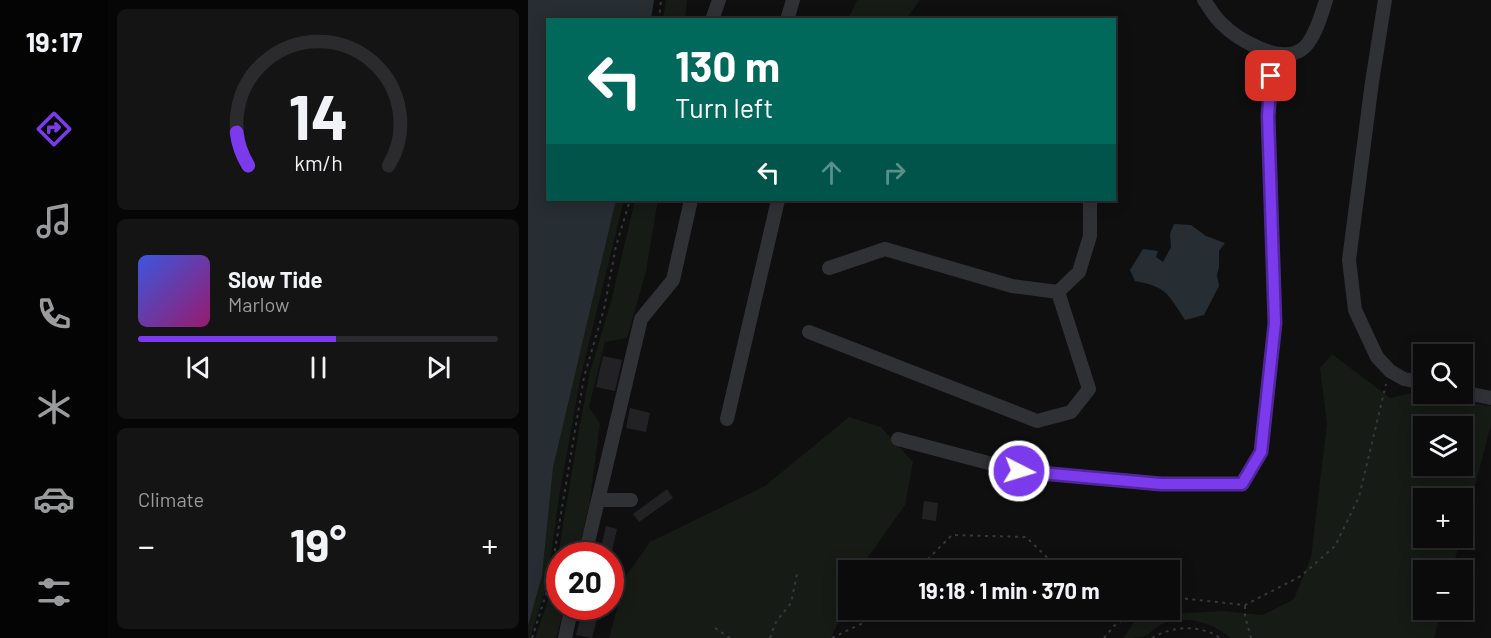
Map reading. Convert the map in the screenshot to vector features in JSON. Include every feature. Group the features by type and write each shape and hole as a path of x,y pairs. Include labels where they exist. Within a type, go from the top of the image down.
{"lane":[{"path":"713,18 719,0"},
{"path":"788,18 793,0"},
{"path":"1204,0 1221,23 1247,44 1274,53 1289,54 1303,49 1316,29 1326,0"},
{"path":"1385,0 1348,260 1355,310 1377,357 1390,371 1404,379 1413,381"},
{"path":"898,439 1019,471 1161,484 1242,484 1261,452 1275,323 1268,116 1274,53"},
{"path":"588,542 641,319 672,280 691,201"},
{"path":"727,419 778,201"},
{"path":"1058,292 1078,272 1090,236 1090,201"},
{"path":"829,268 885,249 1012,286 1058,292"},
{"path":"809,332 1037,421 1071,412 1089,389 1058,292"},
{"path":"1473,394 1491,398"},
{"path":"598,500 631,500"},
{"path":"565,638 569,620"}],"path":[{"path":"659,18 661,0"},
{"path":"532,638 549,585 584,377 604,309 616,246 630,201"},
{"path":"1180,598 1245,605 1301,576 1335,546 1359,497 1390,371"},
{"path":"927,560 952,535 1026,537 1050,560"},
{"path":"770,638 776,622 790,603 797,574"},
{"path":"1245,605 1245,616 1251,638"},
{"path":"832,638 867,620"},
{"path":"1104,638 1122,620"},
{"path":"715,628 730,638"},
{"path":"1152,638 1174,628 1193,628 1220,638"}],"shaded area":[{"path":"528,0 654,0 651,18 546,18 546,201 616,201 553,468 542,576 528,626"},
{"path":"666,0 687,0 685,18 663,18"},
{"path":"857,0 920,0 907,18 848,18"},
{"path":"616,201 624,201 581,375 553,542 546,542 546,588 530,638 528,638 528,626 542,576 553,468"},
{"path":"635,201 658,201 646,271 627,338 605,342 589,407 600,423 589,507 580,542 560,542 590,372 611,302"},
{"path":"1174,224 1191,225 1206,236 1225,243 1219,251 1217,275 1219,286 1204,315 1185,320 1166,293 1154,286 1135,281 1130,270 1143,249 1158,251 1156,257 1163,262 1171,247 1170,234"},
{"path":"1332,354 1390,398 1410,393 1413,393 1413,404 1473,403 1491,406 1491,425 1473,492 1473,488 1413,488 1413,548 1458,548 1455,560 1413,560 1413,620 1439,620 1434,638 1230,638 1216,628 1201,622 1180,620 1180,614 1223,611 1263,615 1294,599 1311,557 1327,424 1320,368"},
{"path":"849,417 881,427 913,462 905,505 867,560 838,560 839,620 831,638 609,638 614,620 624,620 626,576 650,542 765,486"},
{"path":"546,606 546,620 561,620 556,638 535,638"},
{"path":"1175,620 1163,623 1143,637 1123,638 1135,621"}],"building":[{"path":"603,356 622,360 615,391 596,387"},
{"path":"630,408 650,413 646,432 626,428"},
{"path":"667,489 673,498 639,522 633,514"},
{"path":"924,501 938,503 936,521 922,519"},
{"path":"606,526 617,529 614,542 602,542"},
{"path":"580,620 597,620 592,638 576,635"}],"route":[{"path":"1019,471 1161,484 1242,484 1261,452 1275,323 1268,116 1271,76"}]}
